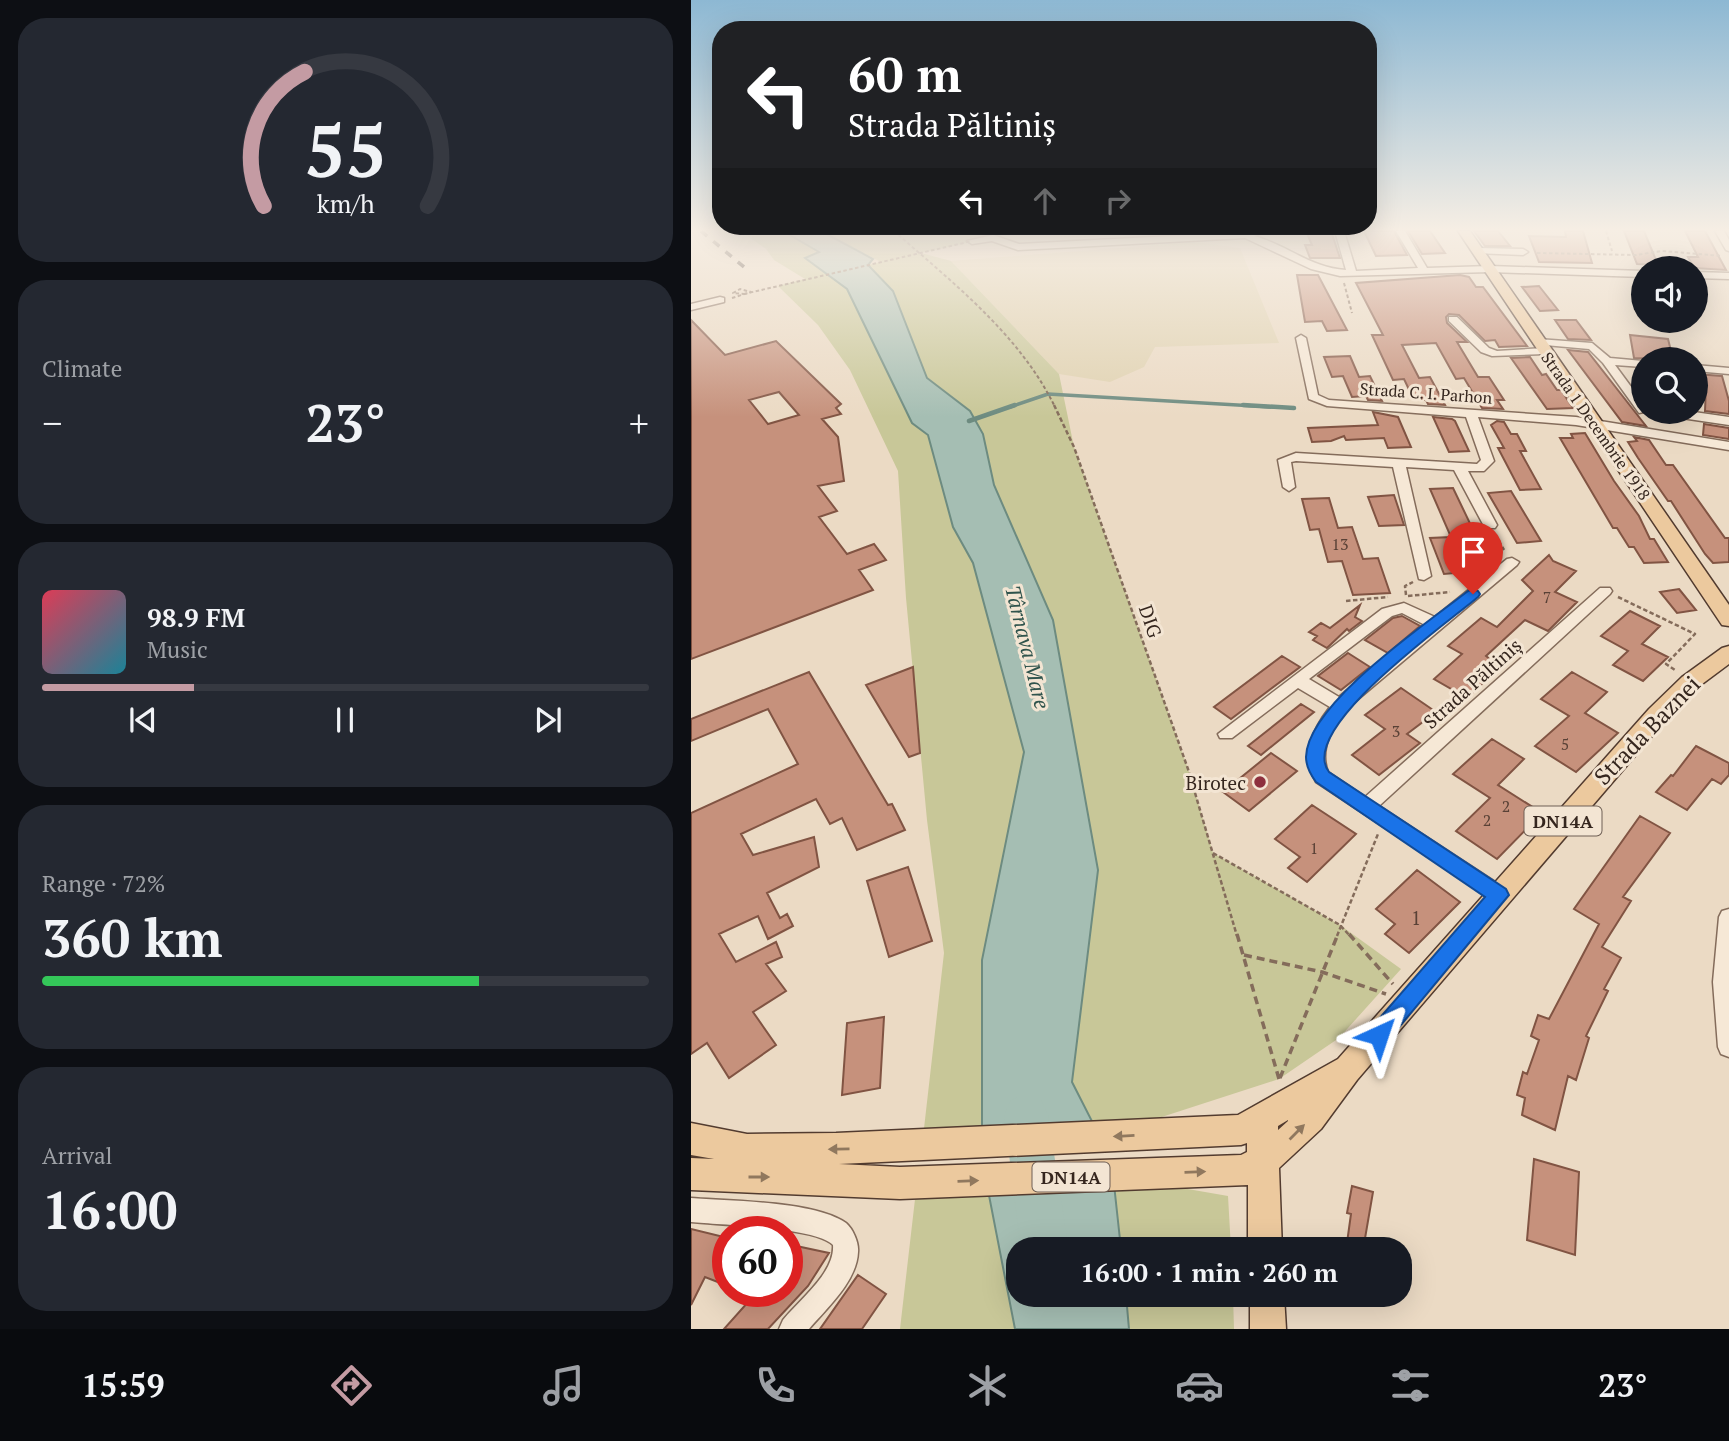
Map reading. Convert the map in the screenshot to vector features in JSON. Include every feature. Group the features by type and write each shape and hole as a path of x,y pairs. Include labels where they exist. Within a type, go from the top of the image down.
{"main road":[{"name":"Strada 1 Decembrie 1918","path":"1506,293 1729,620"},
{"name":"Strada Baznei","path":"1251,1125 1348,1069 1657,715 1690,682 1729,653"},
{"name":"DN14A","path":"691,1174 900,1183 1252,1167 1313,1115 1348,1069"},
{"name":"DN14A","path":"691,1139 746,1150 907,1147 1251,1125"},
{"path":"1251,1125 1252,1167 1263,1237"},
{"path":"1267,1307 1268,1329"}],"street":[{"path":"691,307 720,300"},
{"path":"1453,319 1485,351 1496,354 1541,347 1584,344 1592,346 1607,361 1631,394"},
{"name":"Strada C. I. Parhon","path":"1301,338 1313,397 1318,400 1597,425 1729,446"},
{"path":"1607,361 1631,363"},
{"path":"1708,369 1729,371"},
{"path":"1289,487 1284,460 1289,458 1480,468 1488,461 1470,412"},
{"path":"1708,418 1729,421"},
{"path":"1649,424 1655,436"},
{"path":"1399,464 1424,576"},
{"path":"1459,467 1490,525"},
{"path":"1499,895 1322,777 1317,770 1315,756 1321,737 1341,706 1372,676 1512,562"},
{"name":"Strada Păltiniș","path":"1366,807 1605,591"},
{"path":"1298,680 1341,706"},
{"path":"1729,917 1723,948 1729,1047"},
{"path":"691,1210 817,1224 837,1231 844,1239 846,1249 840,1269 792,1329"}],"lane":[{"path":"1226,734 1387,612 1404,608 1436,624"}],"path":[{"path":"720,300 749,293"},
{"name":"DIG","path":"965,293 981,307 1044,385 1074,447 1188,769 1279,1079"},
{"path":"1347,293 1352,313"},
{"path":"1490,525 1512,562"},
{"path":"1404,608 1407,602 1405,586 1424,576"},
{"path":"1605,591 1695,634 1666,664 1676,669 1673,672 1690,682"},
{"path":"1251,1125 1279,1079 1384,819"},
{"path":"1213,853 1340,925 1409,1002"},
{"path":"1243,955 1322,972 1409,1002"}],"shaded area":[{"path":"785,293 849,293 912,423 928,434 953,527 973,562 1024,753 982,960 982,1143 922,1146 944,953 927,820 906,598 898,471 850,370 818,325"},
{"path":"894,293 982,293 1059,374 1074,447 1188,769 1213,853 1340,925 1401,969 1339,1038 1279,1079 1100,1137 1072,1082 1098,870 1053,620 994,485 983,434 970,411 927,378"},
{"path":"982,293 1258,293 1279,343 1155,347 1144,367 1110,382 1059,374"},
{"path":"1113,1176 1228,1196 1230,1237 1120,1237"},
{"path":"986,1180 1006,1283 1006,1307 1011,1307 1015,1329 900,1329 917,1182"},
{"path":"1127,1307 1233,1307 1234,1329 1129,1329"}],"water":[{"path":"849,293 894,293 927,378 970,411 983,434 994,485 1053,620 1098,870 1072,1082 1100,1137 982,1143 982,960 1024,752 973,563 953,527 928,435 912,423"},
{"path":"1113,1175 1120,1237 1006,1237 1006,1283 986,1180"},
{"path":"1011,1307 1127,1307 1129,1329 1015,1329"}],"building":[{"path":"1300,293 1328,293 1347,330 1327,331 1322,321 1305,322"},
{"path":"1361,293 1487,293 1527,346 1499,347 1495,340 1485,341 1459,315 1449,314 1446,317 1447,323 1467,342 1457,342 1478,377 1489,377 1504,400 1497,400 1503,409 1482,408 1464,378 1456,379 1436,343 1402,345 1419,378 1430,377 1445,405 1428,404 1426,400 1414,400 1404,379 1393,380 1372,335 1383,335"},
{"path":"1527,293 1545,293 1558,310 1540,311"},
{"path":"691,320 725,355 776,341 841,404 836,408 841,414 822,419 838,437 844,481 818,486 837,511 819,517 847,554 874,544 886,560 859,570 873,590 691,659","holes":["779,392 799,415 768,424 749,400"]},
{"path":"1555,320 1576,320 1591,340 1568,339"},
{"path":"1630,335 1668,339 1670,347 1632,347"},
{"path":"1568,350 1588,352 1631,407 1631,424 1622,422"},
{"path":"1350,356 1359,377 1370,376 1382,401 1368,400 1366,396 1352,397 1343,376 1332,377 1324,357"},
{"path":"1530,357 1542,375 1546,374 1557,390 1561,390 1573,408 1547,409 1511,358"},
{"path":"1708,375 1722,376 1729,401 1729,414 1708,411"},
{"path":"1373,412 1398,417 1411,447 1388,448 1384,438 1346,440 1344,436 1331,441 1312,442 1308,428 1378,425"},
{"path":"1433,417 1455,421 1469,451 1449,452"},
{"path":"1497,421 1504,422 1511,434 1517,434 1526,451 1520,451 1541,489 1520,490 1498,448 1504,448 1491,425"},
{"path":"1704,424 1729,428 1729,439 1703,435"},
{"path":"1585,433 1639,516 1650,539 1654,539 1668,562 1644,563 1634,547 1629,547 1617,528 1613,528 1560,438 1573,438 1571,434"},
{"path":"1634,437 1649,440 1666,465 1673,465 1725,538 1729,538 1729,562 1713,563 1705,554 1628,442 1637,441"},
{"path":"1453,488 1477,538 1464,539 1479,571 1444,574 1430,538 1451,537 1430,489"},
{"path":"1511,491 1541,541 1517,543 1488,493"},
{"path":"1394,495 1404,525 1379,526 1368,497"},
{"path":"1329,498 1338,528 1352,527 1363,559 1378,558 1390,593 1353,595 1342,561 1328,562 1319,529 1310,530 1302,499"},
{"path":"1549,555 1553,561 1576,571 1555,592 1577,602 1548,631 1525,620 1486,656 1500,667 1467,698 1434,679 1462,654 1448,646 1481,618 1497,627 1533,591 1522,580"},
{"path":"1679,589 1696,610 1677,613 1660,592"},
{"path":"1360,605 1355,617 1362,621 1349,631 1347,629 1327,648 1313,640 1317,636 1309,632 1321,623 1330,628"},
{"path":"1630,611 1660,626 1642,644 1668,657 1643,681 1613,665 1628,651 1601,636"},
{"path":"1402,616 1420,626 1388,653 1365,640 1393,618"},
{"path":"1348,653 1370,667 1341,690 1318,676"},
{"path":"1282,656 1300,667 1231,719 1214,707"},
{"path":"913,667 920,753 909,757 866,685"},
{"path":"809,672 888,805 892,804 905,830 857,850 842,818 830,824 816,799 741,834 753,855 814,837 819,867 767,893 780,918 787,914 793,926 768,939 758,916 719,934 736,962 776,942 782,957 766,964 786,991 753,1012 776,1045 729,1078 707,1043 691,1054 691,813 798,764 768,709 691,741 691,719"},
{"path":"1572,672 1607,692 1585,713 1618,733 1576,772 1535,746 1569,716 1541,699"},
{"path":"1401,688 1436,712 1407,734 1420,743 1379,775 1352,755 1385,729 1365,715"},
{"path":"1301,704 1314,712 1261,755 1248,746"},
{"path":"1492,739 1524,759 1498,785 1542,813 1497,859 1456,831 1490,798 1453,774"},
{"path":"1696,746 1729,763 1729,775 1721,784 1712,779 1687,810 1656,792 1673,776"},
{"name":"Birotec","path":"1271,753 1297,771 1249,811 1223,792"},
{"path":"1312,805 1356,834 1307,882 1288,868 1300,857 1275,839"},
{"path":"1640,816 1670,833 1623,897 1631,901 1602,947 1621,958 1604,989 1608,991 1586,1036 1589,1038 1576,1080 1568,1076 1555,1130 1522,1115 1525,1098 1517,1095 1523,1072 1527,1074 1539,1040 1531,1036 1538,1015 1549,1019 1599,924 1574,909"},
{"path":"908,867 932,941 889,957 867,881"},
{"path":"1417,870 1460,902 1409,953 1385,934 1395,924 1376,909"},
{"path":"884,1017 880,1088 842,1095 847,1023"},
{"path":"1534,1159 1579,1172 1575,1255 1527,1240"},
{"path":"1352,1186 1373,1192 1365,1237 1348,1237 1351,1214 1347,1213"},
{"path":"691,1229 712,1234 712,1280 705,1277 691,1305"},
{"path":"803,1247 829,1253 803,1291"},
{"path":"858,1275 886,1294 862,1329 820,1329"},
{"path":"744,1307 788,1307 768,1329 724,1329"}],"waterway":[{"path":"1010,407 1048,394 1274,407"},
{"path":"969,421 1015,405"},
{"path":"1243,405 1294,408"},
{"name":"Târnava Mare","path":"1026,1115 1043,1237"}],"place":[{"name":"Birotec","path":"1260,782"}],"route":[{"path":"1379,1035 1499,895 1322,777 1317,770 1315,756 1321,737 1338,709 1372,676 1473,594"}]}
